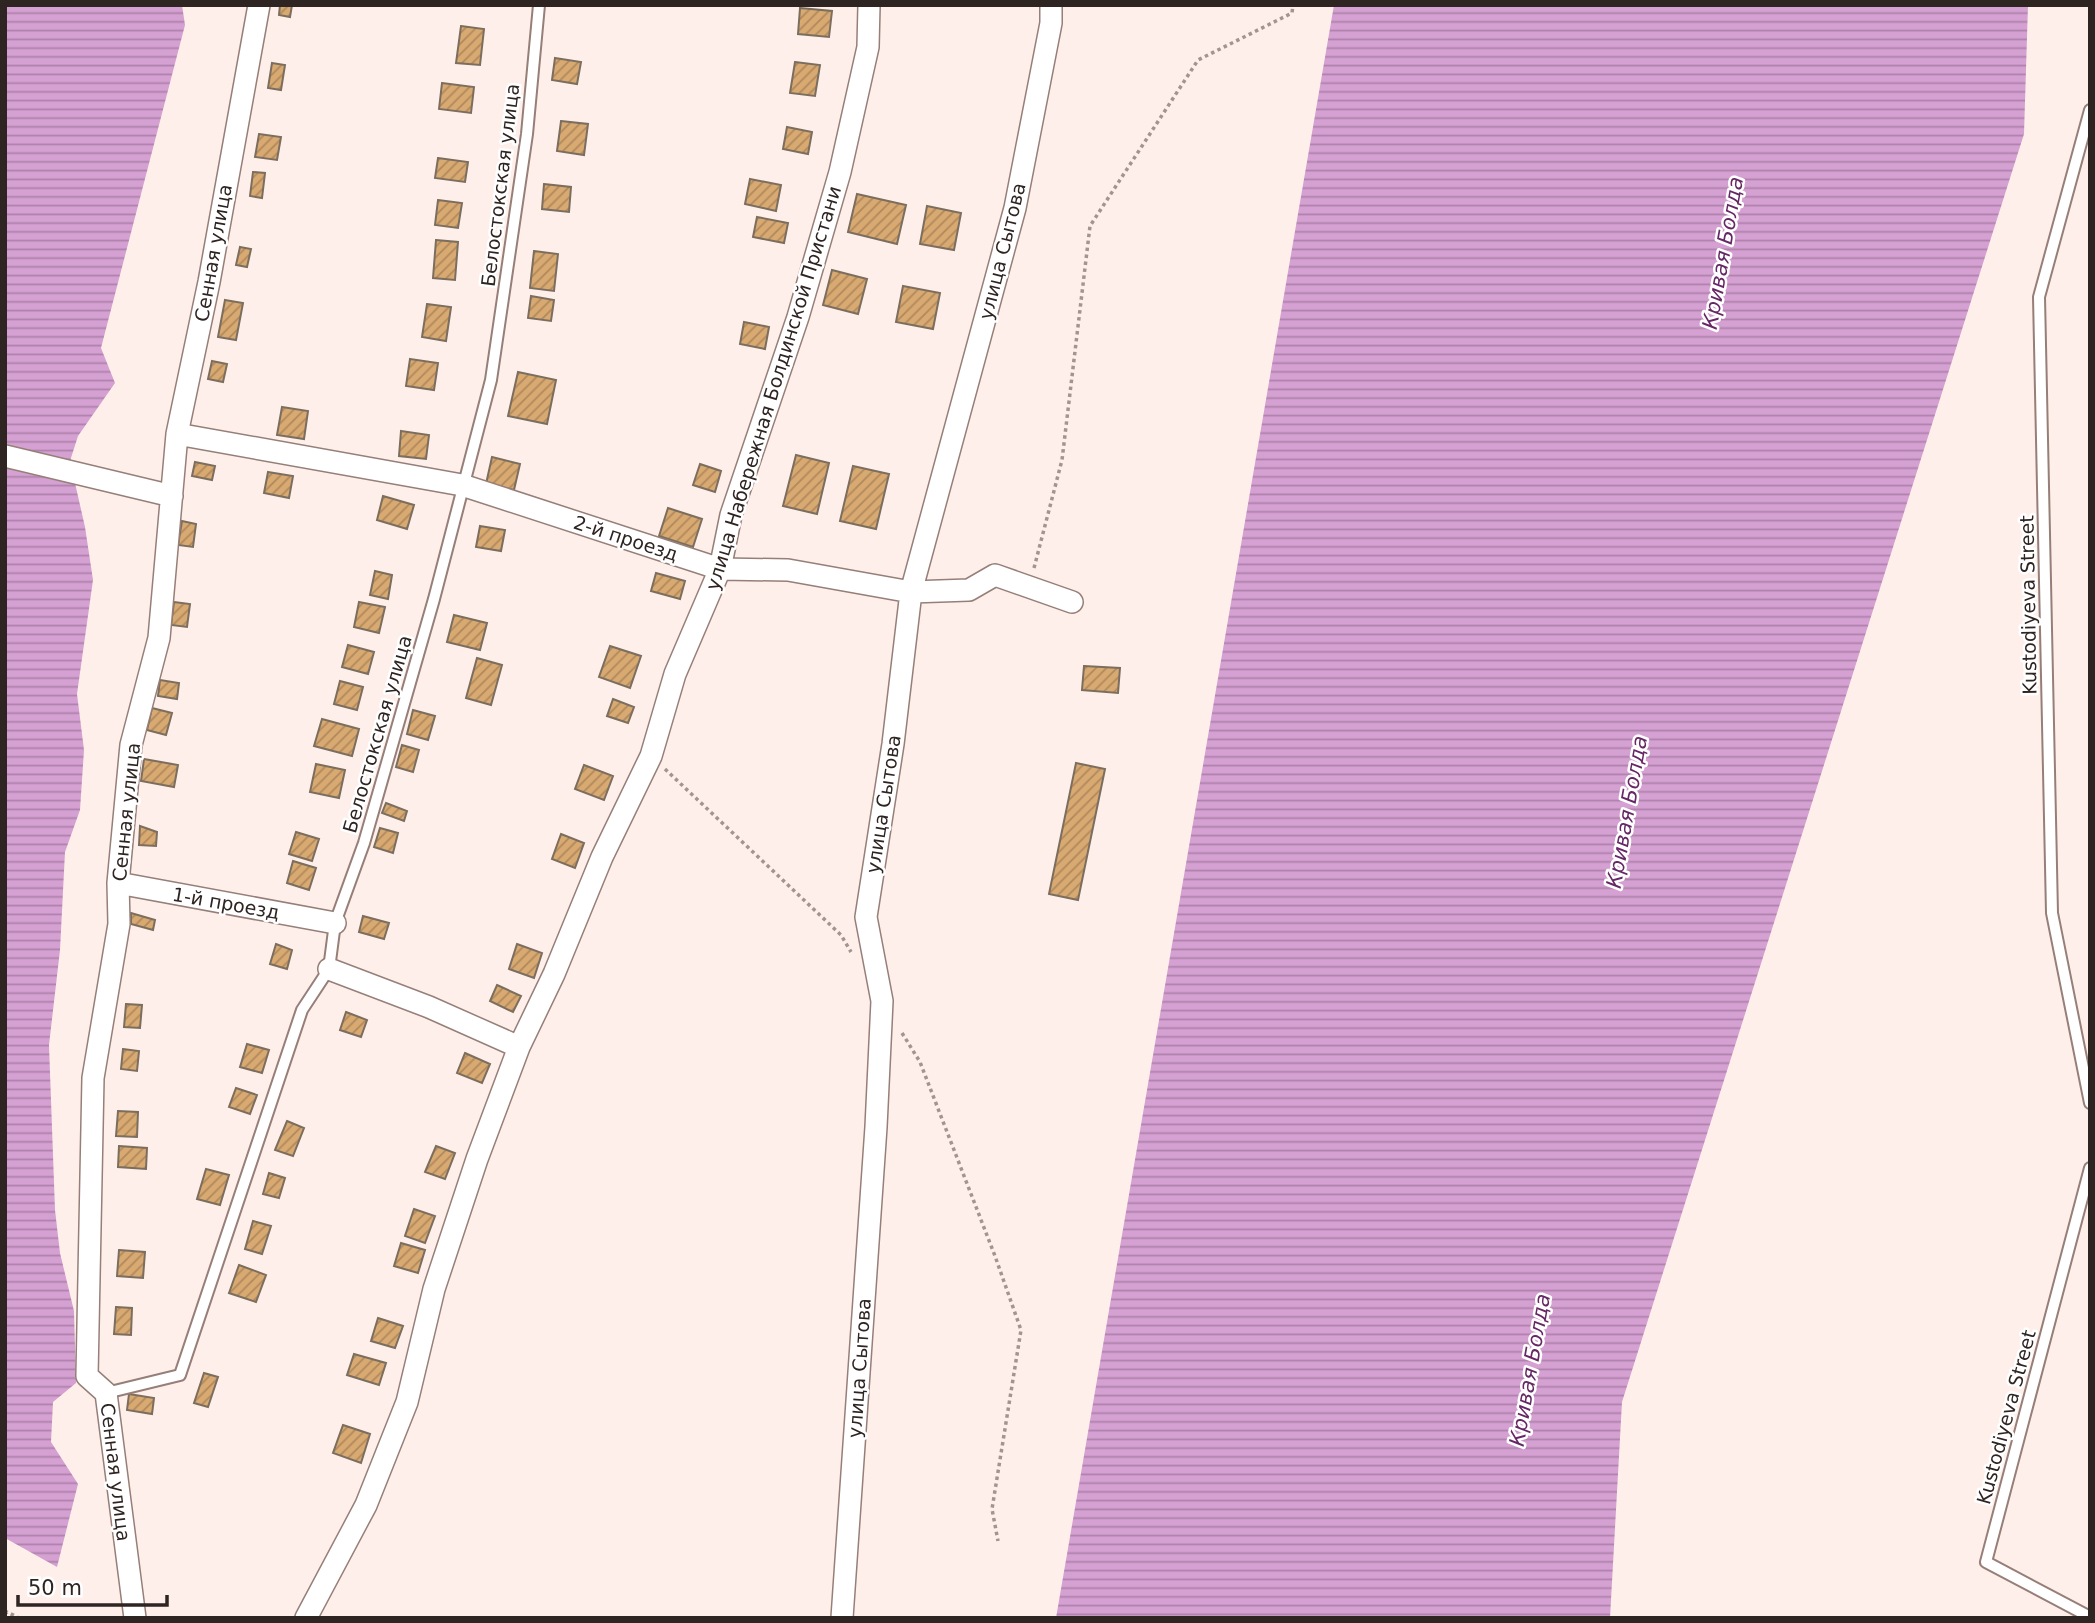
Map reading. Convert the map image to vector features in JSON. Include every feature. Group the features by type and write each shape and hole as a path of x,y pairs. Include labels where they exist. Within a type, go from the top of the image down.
{"street":[{"name":"Сенная улица","path":"135,1618 106,1393 87,1376 93,1092 119,924 118,883 131,746 159,638 177,434 209,282 259,5"},
{"name":"улица Набережная Болдинской Пристани","path":"306,1618 366,1505 407,1402 434,1289 519,1047 554,975 602,857 651,756 675,674 720,569 731,515 798,317 840,172 868,47 869,5"},
{"name":"улица Сытова","path":"842,1618 876,1127 882,1001 866,917 893,744 911,592 1015,208 1051,23 1051,5"},
{"name":"2-й проезд","path":"177,434 462,485 720,569 788,570 911,592 969,590 995,575 1072,602"},
{"path":"5,456 172,496"},
{"name":"1-й проезд","path":"118,883 335,923"},
{"path":"328,968 429,1007 519,1047"}],"lane":[{"name":"Белостокская улица","path":"106,1393 180,1375 302,1010 328,968 335,923 364,843 434,599 491,380 527,134 538,5"},
{"name":"Kustodiyeva Street","path":"2090,110 2039,297 2052,913 2090,1103"},
{"name":"Kustodiyeva Street","path":"2090,1168 1986,1562 2090,1617"}],"path":[{"path":"1029,587 1062,460 1090,226 1198,60 1292,13 1293,5"},
{"path":"651,756 841,935 854,957"},
{"path":"901,1032 920,1062 1021,1330 992,1509 998,1541"},
{"path":"5,1614 7,1612 19,1618"}],"water":[{"path":"5,5 182,5 185,25 101,348 115,383 78,436 70,461 85,527 93,580 77,694 84,750 80,810 65,852 60,950 49,1045 55,1210 60,1253 74,1311 76,1383 53,1402 51,1442 78,1484 57,1567 5,1538"},
{"name":"Кривая Болда","path":"1334,5 2028,5 2024,134 1622,1402 1610,1618 1056,1618"}],"building":[{"path":"280,5 292,5 290,17 279,15"},
{"path":"800,8 832,11 829,37 798,34"},
{"path":"461,26 484,29 480,65 456,63"},
{"path":"555,58 581,62 577,84 552,80"},
{"path":"795,62 820,65 815,96 790,93"},
{"path":"272,63 285,65 281,90 268,88"},
{"path":"442,83 474,87 471,113 439,109"},
{"path":"561,121 588,124 584,155 557,151"},
{"path":"787,127 812,132 808,154 783,149"},
{"path":"259,134 281,137 277,160 255,157"},
{"path":"438,158 468,162 465,182 435,178"},
{"path":"253,172 265,173 262,198 250,196"},
{"path":"750,179 781,185 776,211 745,204"},
{"path":"544,184 571,187 569,212 542,209"},
{"path":"857,194 906,205 897,244 848,232"},
{"path":"438,200 462,203 458,228 435,225"},
{"path":"927,206 961,213 954,250 920,244"},
{"path":"757,217 788,223 784,243 753,237"},
{"path":"436,240 458,242 455,280 433,278"},
{"path":"240,247 251,249 247,267 236,265"},
{"path":"534,251 558,254 554,291 530,288"},
{"path":"832,270 867,279 858,314 823,305"},
{"path":"903,286 940,293 933,329 896,322"},
{"path":"531,296 554,300 551,321 528,318"},
{"path":"225,300 243,303 236,340 218,337"},
{"path":"427,304 451,307 446,341 422,337"},
{"path":"744,322 769,327 765,349 740,344"},
{"path":"410,359 438,363 434,390 406,386"},
{"path":"212,361 227,364 223,382 208,379"},
{"path":"518,372 556,380 547,424 508,416"},
{"path":"282,407 308,411 304,439 277,435"},
{"path":"401,431 429,435 426,459 399,456"},
{"path":"796,455 829,463 817,514 783,506"},
{"path":"492,457 520,464 514,490 486,484"},
{"path":"195,462 215,466 212,480 192,476"},
{"path":"700,464 721,471 715,492 693,485"},
{"path":"853,466 889,474 876,529 840,521"},
{"path":"268,472 293,476 289,498 264,493"},
{"path":"383,496 414,505 407,529 377,520"},
{"path":"668,508 702,519 693,547 659,536"},
{"path":"182,521 196,524 193,547 178,545"},
{"path":"480,526 505,530 501,551 476,547"},
{"path":"375,571 392,575 388,599 370,595"},
{"path":"656,573 685,581 680,599 651,591"},
{"path":"174,602 190,604 187,627 171,625"},
{"path":"359,602 385,607 379,633 354,627"},
{"path":"454,615 487,623 480,650 447,642"},
{"path":"348,645 374,652 368,674 342,667"},
{"path":"610,646 641,656 630,688 599,677"},
{"path":"477,658 502,665 491,705 466,698"},
{"path":"1084,666 1120,668 1118,693 1082,690"},
{"path":"160,680 179,683 177,699 158,696"},
{"path":"340,681 363,687 357,710 334,704"},
{"path":"613,699 634,707 628,723 607,716"},
{"path":"152,708 172,713 166,735 147,730"},
{"path":"413,710 435,716 428,740 407,734"},
{"path":"322,719 359,729 352,756 314,746"},
{"path":"402,745 419,750 413,772 396,767"},
{"path":"144,759 178,765 174,787 141,781"},
{"path":"1076,763 1105,769 1078,900 1049,894"},
{"path":"316,764 345,770 339,798 310,792"},
{"path":"584,765 613,776 604,800 575,789"},
{"path":"386,803 407,811 404,821 382,813"},
{"path":"140,826 157,832 156,846 139,845"},
{"path":"380,828 398,833 393,853 374,847"},
{"path":"296,832 319,839 312,861 289,854"},
{"path":"561,834 584,843 575,868 552,859"},
{"path":"293,861 316,868 309,890 287,883"},
{"path":"131,913 155,920 153,930 131,924"},
{"path":"363,916 389,923 384,939 359,932"},
{"path":"276,944 292,950 287,969 270,964"},
{"path":"517,944 542,953 534,978 509,969"},
{"path":"497,985 521,996 513,1012 490,1001"},
{"path":"126,1004 142,1005 140,1028 124,1027"},
{"path":"346,1012 367,1020 361,1037 340,1030"},
{"path":"247,1044 269,1050 262,1073 240,1067"},
{"path":"123,1049 139,1051 137,1071 121,1069"},
{"path":"465,1053 490,1064 482,1083 457,1073"},
{"path":"236,1088 257,1095 250,1114 229,1107"},
{"path":"118,1111 138,1112 137,1137 116,1136"},
{"path":"287,1121 304,1128 293,1156 275,1150"},
{"path":"119,1146 147,1148 146,1169 118,1167"},
{"path":"436,1146 455,1153 445,1179 425,1172"},
{"path":"206,1169 229,1175 220,1205 197,1199"},
{"path":"269,1173 285,1178 279,1198 263,1194"},
{"path":"414,1209 435,1216 425,1243 405,1236"},
{"path":"253,1221 271,1226 262,1254 245,1249"},
{"path":"401,1243 425,1250 418,1273 394,1266"},
{"path":"119,1250 145,1252 143,1278 117,1276"},
{"path":"239,1265 266,1275 256,1302 229,1293"},
{"path":"116,1307 132,1308 131,1335 114,1334"},
{"path":"378,1318 403,1326 395,1348 371,1341"},
{"path":"354,1354 386,1363 379,1385 347,1375"},
{"path":"204,1373 218,1377 208,1407 194,1403"},
{"path":"129,1394 154,1398 152,1414 127,1410"},
{"path":"343,1425 370,1434 361,1463 333,1453"}]}
